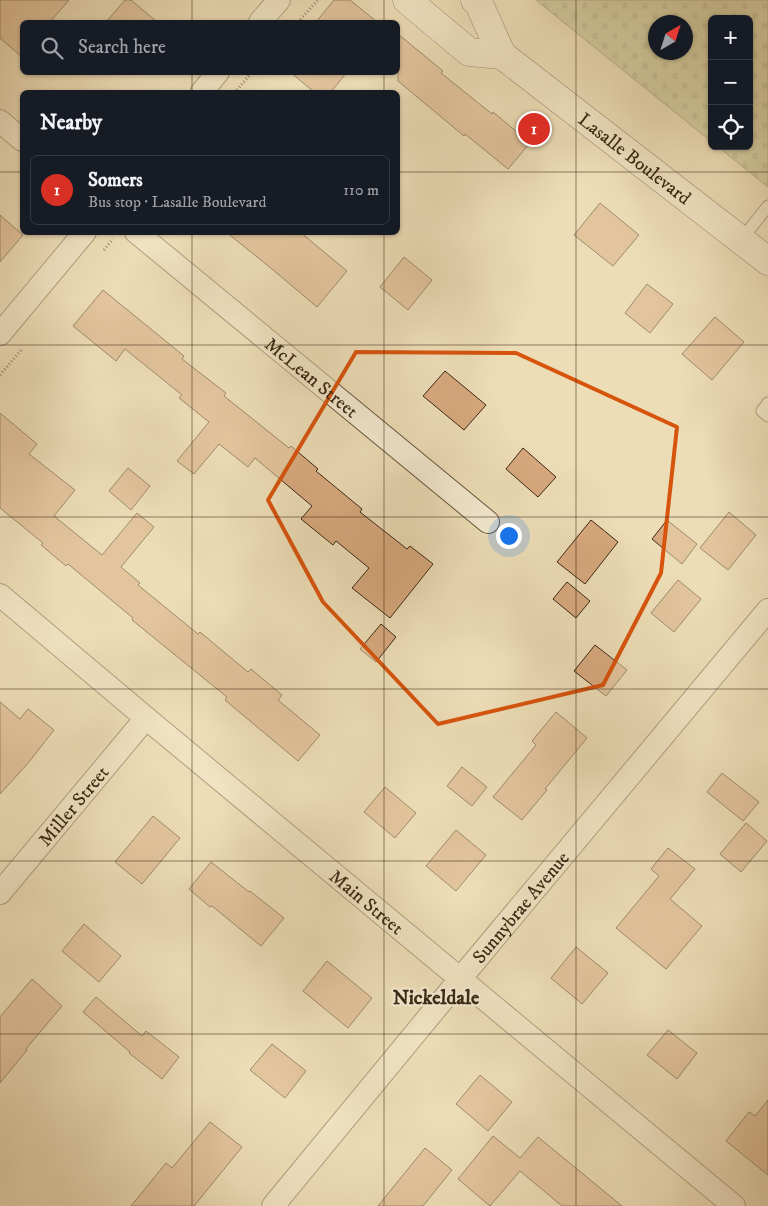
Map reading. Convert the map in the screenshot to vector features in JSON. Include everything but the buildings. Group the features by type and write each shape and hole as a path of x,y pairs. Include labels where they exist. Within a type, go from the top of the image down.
{"main road":[{"path":"407,0 468,52 502,54"},
{"name":"Lasalle Boulevard","path":"475,0 479,4 502,54 768,261"}],"street":[{"path":"262,20 279,0"},
{"path":"204,90 216,75"},
{"path":"0,121 20,138"},
{"path":"0,334 82,235"},
{"name":"McLean Street","path":"140,235 488,522"},
{"name":"Main Street","path":"0,595 734,1206"},
{"name":"Sunnybrae Avenue","path":"273,1206 768,610"},
{"name":"Miller Street","path":"0,893 146,718"}],"lane":[{"path":"741,240 768,206"},
{"path":"768,403 762,411 768,416"}],"path":[{"path":"300,20 318,0"},
{"path":"237,90 249,75"}],"highlighted area":[{"path":"356,352 516,353 677,427 661,573 603,685 438,724 323,602 268,500"}],"green space":[{"path":"536,0 768,0 768,187 722,150 753,150 753,15 708,15 708,139"}],"place":[{"name":"Somers","path":"534,129"}],"district":[{"name":"Nickeldale","path":"436,997"}]}
